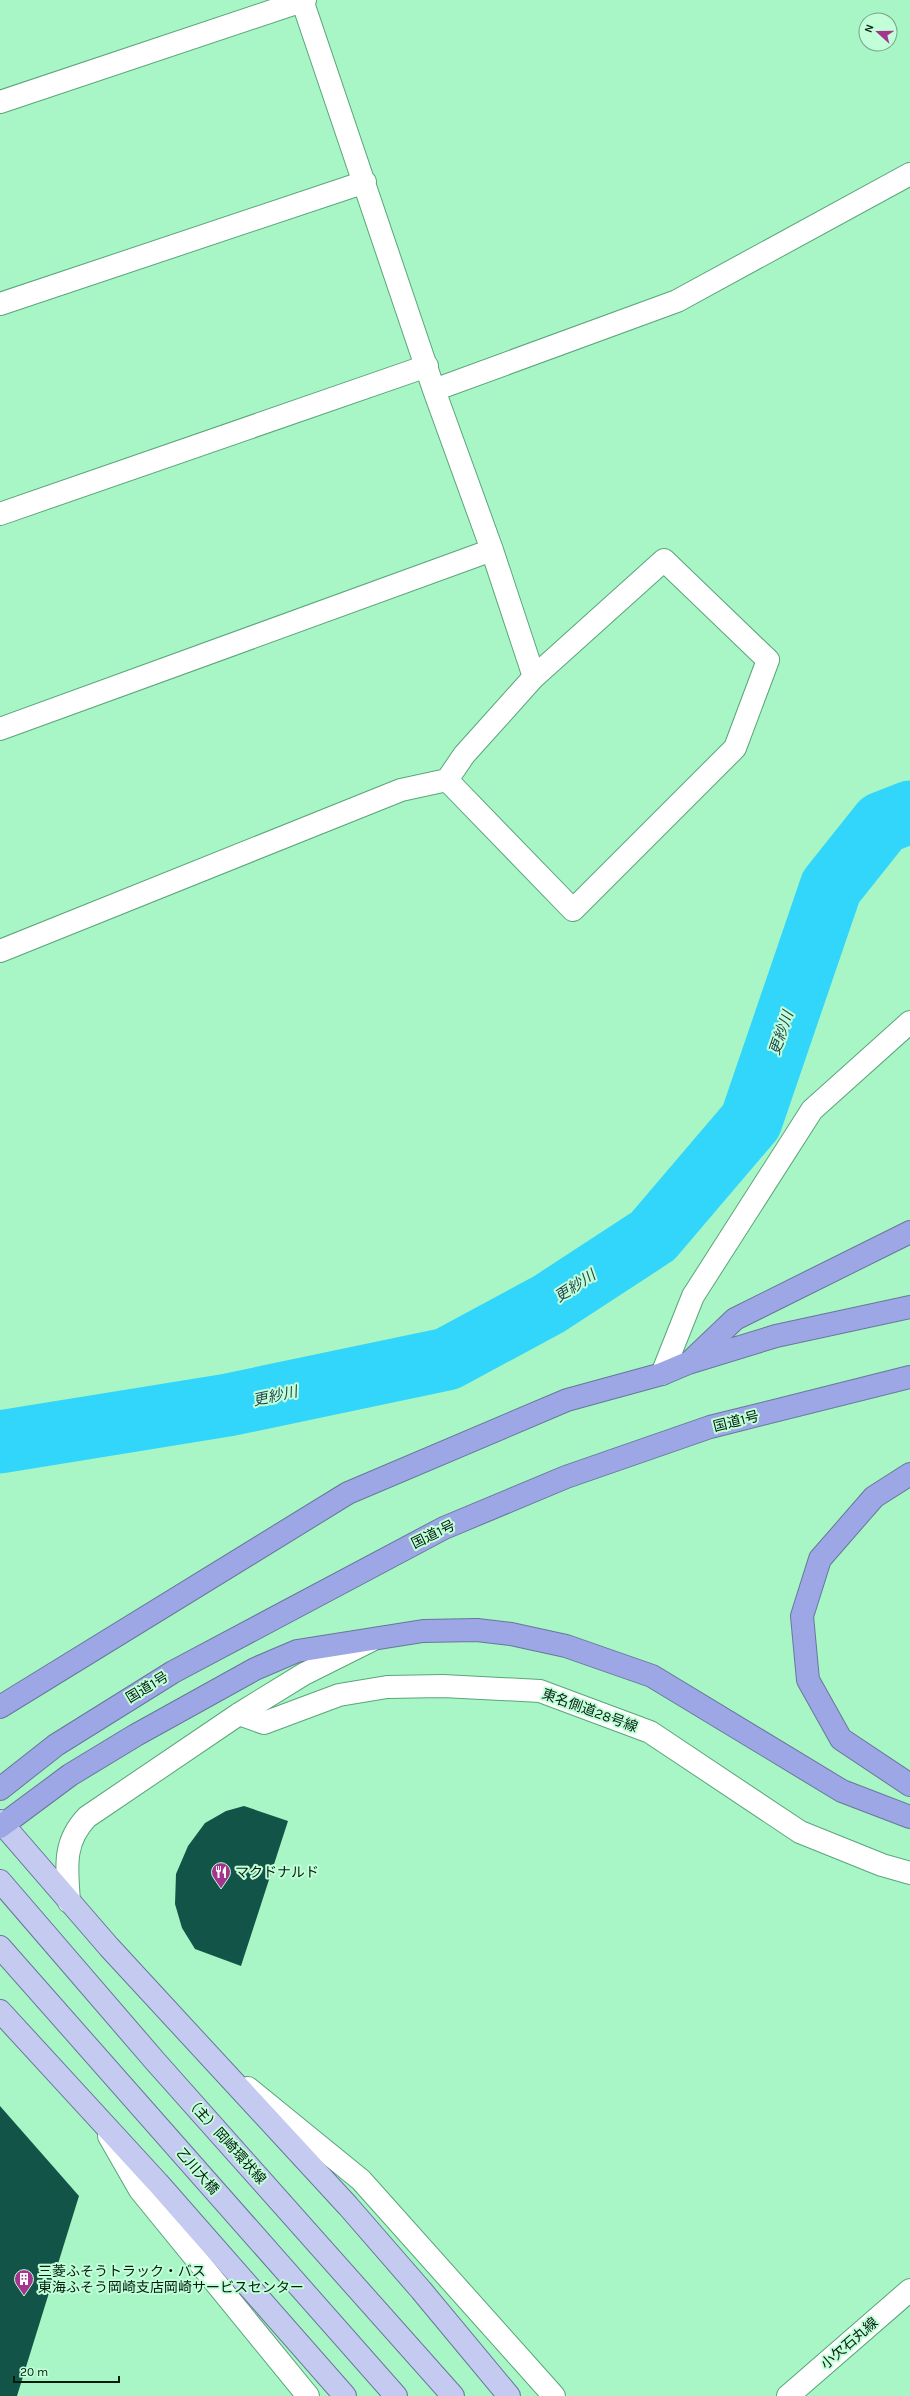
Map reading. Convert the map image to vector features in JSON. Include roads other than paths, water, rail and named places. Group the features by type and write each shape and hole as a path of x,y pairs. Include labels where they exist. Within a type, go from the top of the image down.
{"highway":[{"path":"688,1363 735,1319 910,1232"},
{"path":"0,1707 348,1493 567,1400 662,1374 688,1363 776,1336 910,1307"},
{"name":"国道1号","path":"0,1789 56,1745 166,1676 444,1528 566,1477 710,1427 910,1377"},
{"path":"910,1474 874,1497 820,1559 802,1616 808,1680 841,1739 910,1785"},
{"path":"1,1824 70,1775 122,1743 255,1669 297,1651 423,1631 476,1630 511,1634 566,1646 614,1661 652,1676 842,1791 910,1817"}],"main road":[{"path":"1,1824 69,1902 348,2206 421,2290 509,2396"},
{"name":"（主）岡崎環状線","path":"0,1882 150,2055 453,2396"},
{"name":"乙川大橋","path":"0,1947 396,2396"},
{"path":"0,2011 97,2115 345,2396"}],"street":[{"path":"0,102 303,0 434,390 492,550 534,677"},
{"path":"434,390 677,300 910,174"},
{"path":"0,304 365,182"},
{"path":"0,514 427,366"},
{"path":"0,729 492,550"},
{"path":"0,951 400,790 447,780 464,755 534,677 664,560 768,660 735,748 572,910 447,780"},
{"path":"662,1374 693,1296 812,1110 910,1022"},
{"path":"69,1902 67,1856 76,1828 102,1805 239,1714 304,1674 378,1637"},
{"name":"東名側道28号線","path":"239,1714 264,1723 339,1696 387,1687 443,1686 540,1691 650,1732 800,1832 882,1865 910,1873"},
{"path":"208,2055 361,2180 554,2396"},
{"path":"97,2115 140,2190 290,2387 308,2396"},
{"name":"小欠石丸線","path":"788,2396 910,2290"}],"waterway":[{"name":"更紗川","path":"0,1442 228,1405 447,1359 549,1304 653,1236 751,1121 831,887 882,823 910,812"}],"place":[{"name":"マクドナルド","path":"221,1889"},
{"name":"三菱ふそうトラック・バス 東海ふそう岡崎支店岡崎サービスセンター","path":"24,2296"}]}
